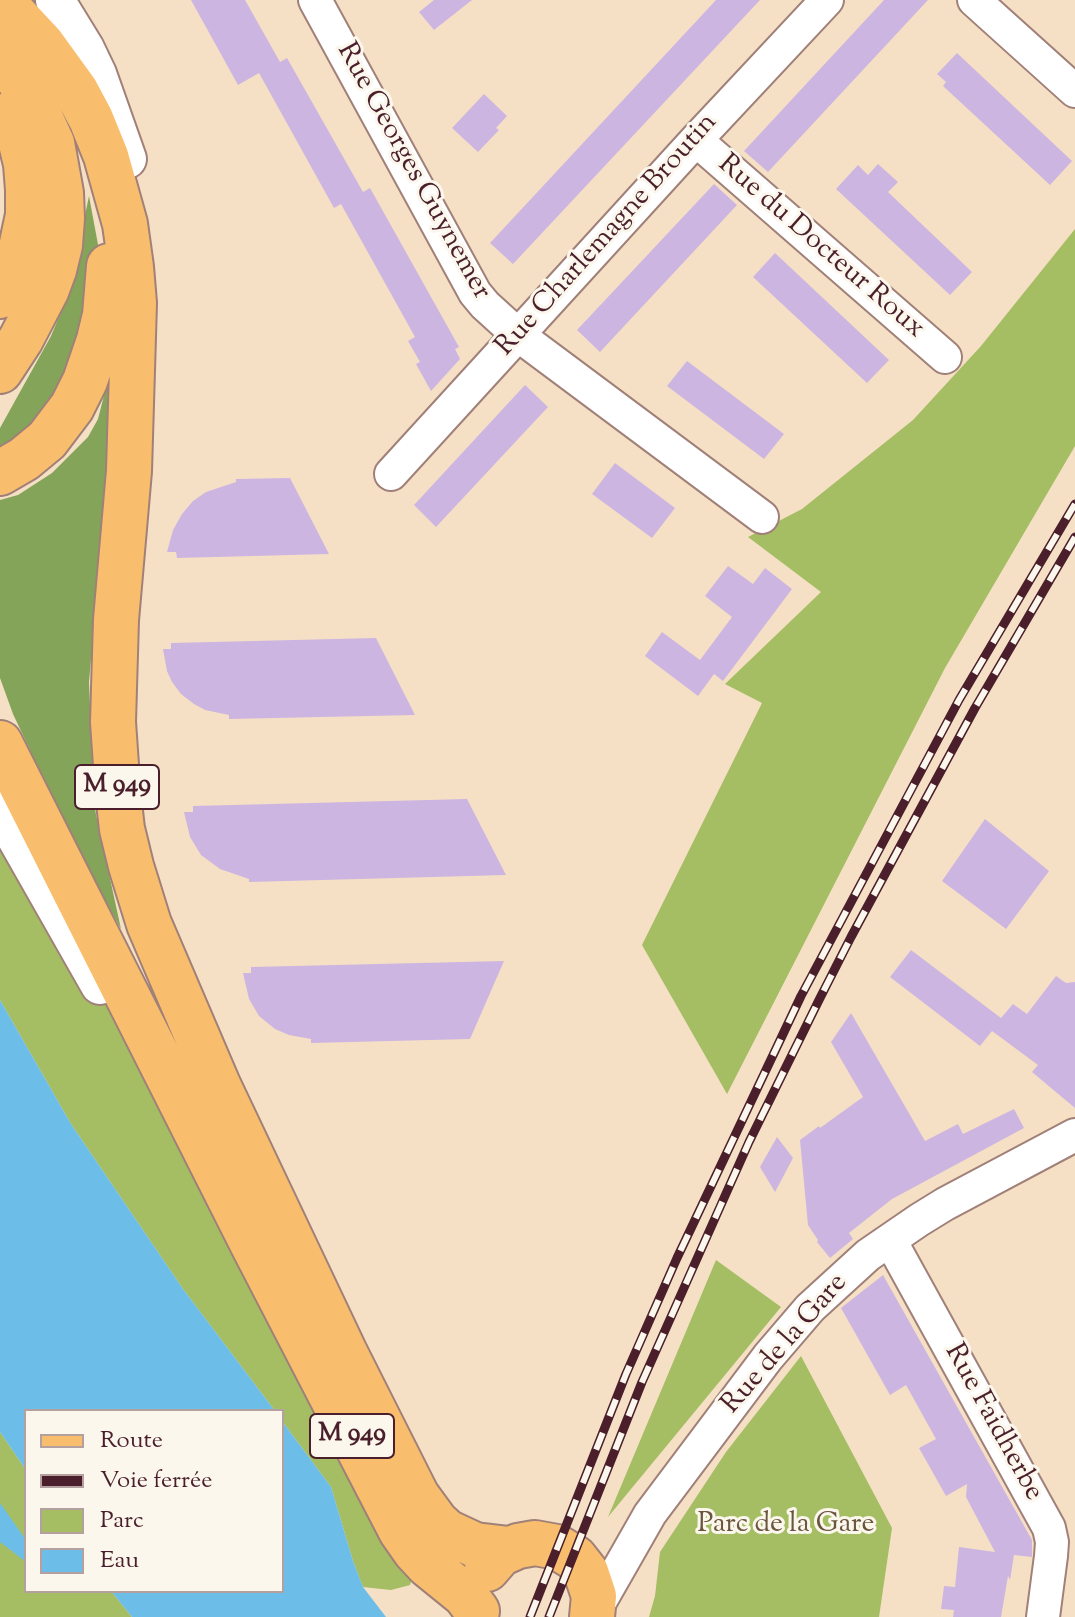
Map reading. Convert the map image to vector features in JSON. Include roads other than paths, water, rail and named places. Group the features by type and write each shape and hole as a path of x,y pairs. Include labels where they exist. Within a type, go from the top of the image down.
{"main road":[{"name":"M 949","path":"1,2 42,44 76,91 91,119 125,224 134,303 129,471 116,620 114,750 122,829 149,924 224,1098 417,1496 447,1532 475,1545 509,1549"},
{"path":"1,2 74,115 99,191 110,260 105,315 85,381 66,415 47,440 2,472"},
{"path":"0,53 32,99 52,143 62,218 60,245 47,289 0,371"},
{"path":"0,94 20,139 28,190 28,215 18,262 0,296"},
{"path":"0,743 252,1243"},
{"name":"M 949","path":"252,1243 401,1531 428,1565 465,1595 478,1614"},
{"path":"478,1614 478,1590 492,1562 509,1549 526,1543 546,1544 575,1558 590,1580 594,1596 592,1615"}],"street":[{"path":"55,0 85,49 111,109 134,183 145,246 146,302 129,471"},
{"name":"Rue Charlemagne Broutin","path":"391,474 827,0"},
{"path":"974,0 1075,91"},
{"name":"Rue Georges Guynemer","path":"324,4 475,293 497,318 518,335 762,517"},
{"name":"Rue du Docteur Roux","path":"696,140 945,357"},
{"path":"6,819 189,1142 252,1243"},
{"name":"Rue de la Gare","path":"592,1615 650,1514 792,1328 841,1278 890,1240 945,1204 1075,1135"},
{"name":"Rue Faidherbe","path":"890,1240 1049,1528 1052,1542 1043,1617"},
{"name":"Rue de la Gare","path":"575,1558 610,1545 650,1514"}],"water":[{"path":"0,1000 71,1124 183,1289 273,1409 24,1409 24,1467 0,1432"},
{"path":"284,1424 331,1487 363,1587 386,1617 132,1617 113,1593 284,1593"},
{"path":"0,1503 24,1537 24,1560 0,1542"}],"railway":[{"path":"530,1617 626,1374 677,1258 801,996 959,700 1075,504"},
{"path":"549,1617 642,1382 749,1142 851,937 975,708 1075,537"}],"park label":[{"name":"Parc de la Gare","path":"786,1526"}]}
